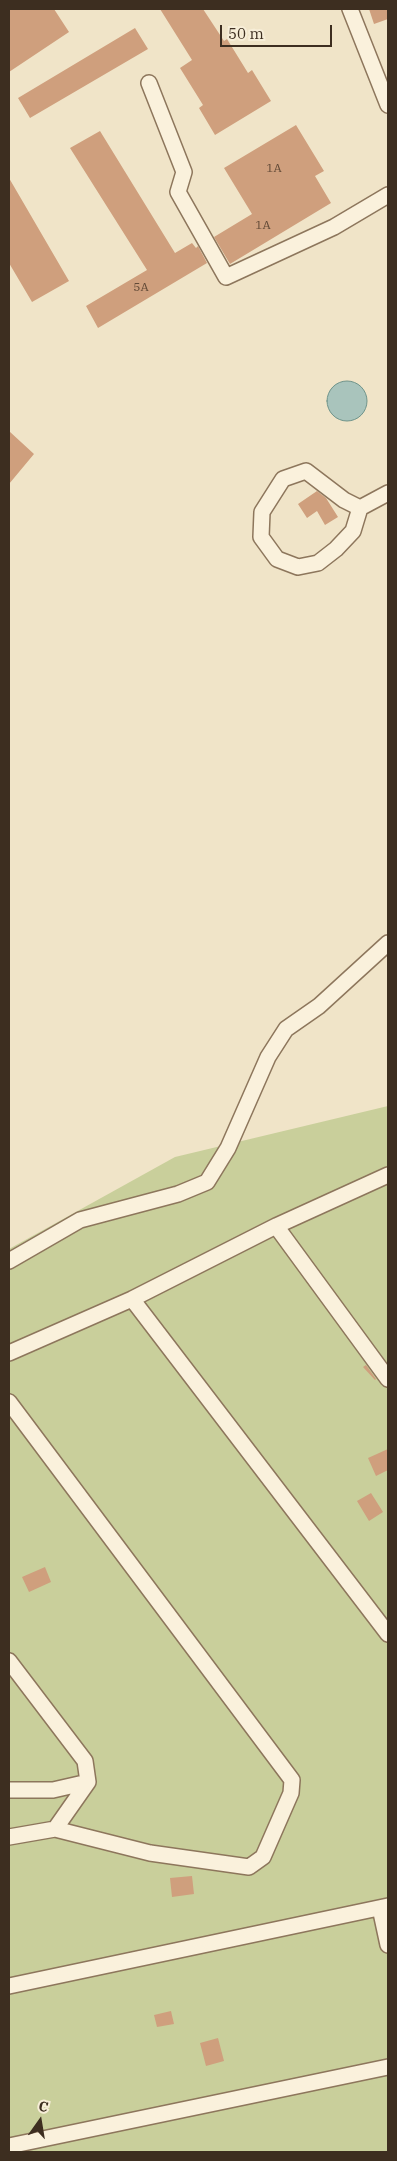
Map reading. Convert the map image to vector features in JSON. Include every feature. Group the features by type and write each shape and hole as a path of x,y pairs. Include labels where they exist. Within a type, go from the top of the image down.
{"street":[{"path":"350,9 388,105"},
{"path":"150,83 184,172 178,192 226,277 334,227 388,194"},
{"path":"360,508 344,500 306,471 284,479 262,512 261,538 277,559 298,567 318,563 336,549 353,531 360,508 388,493"},
{"path":"9,1261 80,1220 178,1194 207,1182 228,1148 268,1057 286,1029 319,1006 388,943"},
{"path":"9,1353 132,1299 276,1226 388,1175"},
{"path":"276,1226 388,1379"},
{"path":"132,1299 388,1634"},
{"path":"9,1402 292,1780 291,1793 264,1857 249,1867 150,1853 55,1829 9,1837"},
{"path":"9,1661 85,1761 88,1782 55,1829"},
{"path":"9,1790 53,1790 88,1782"},
{"path":"9,1986 384,1907 388,1945"},
{"path":"9,2146 388,2068"}],"green space":[{"path":"388,1106 388,2152 9,2152 9,1249 175,1157"}],"water":[{"path":"351,381 358,384 364,390 367,401 366,409 358,418 351,421 343,421 336,418 328,409 327,397 330,390 339,382"}],"building":[{"path":"9,9 54,9 69,32 9,72"},
{"path":"160,9 203,9 224,41 227,39 248,73 252,70 271,101 215,135 199,108 203,105 180,68 192,60"},
{"path":"369,9 388,9 388,19 374,24"},
{"path":"135,28 148,49 30,118 18,98"},
{"path":"296,125 324,171 315,176 331,203 230,264 214,237 252,214 224,168"},
{"path":"100,131 175,253 192,243 196,248 198,246 207,263 98,328 86,306 147,270 70,148"},
{"path":"9,178 69,281 32,302 9,263"},
{"path":"9,431 34,454 9,484"},
{"path":"317,491 326,498 338,517 325,525 317,511 307,518 298,504"},
{"path":"366,1365 376,1379 375,1380 363,1367"},
{"path":"388,1449 388,1470 376,1476 368,1458"},
{"path":"371,1493 383,1512 369,1521 357,1501"},
{"path":"45,1567 51,1582 29,1592 22,1577"},
{"path":"192,1876 194,1894 172,1897 170,1878"},
{"path":"171,2011 174,2024 157,2027 154,2015"},
{"path":"218,2038 224,2061 206,2066 200,2043"}]}
